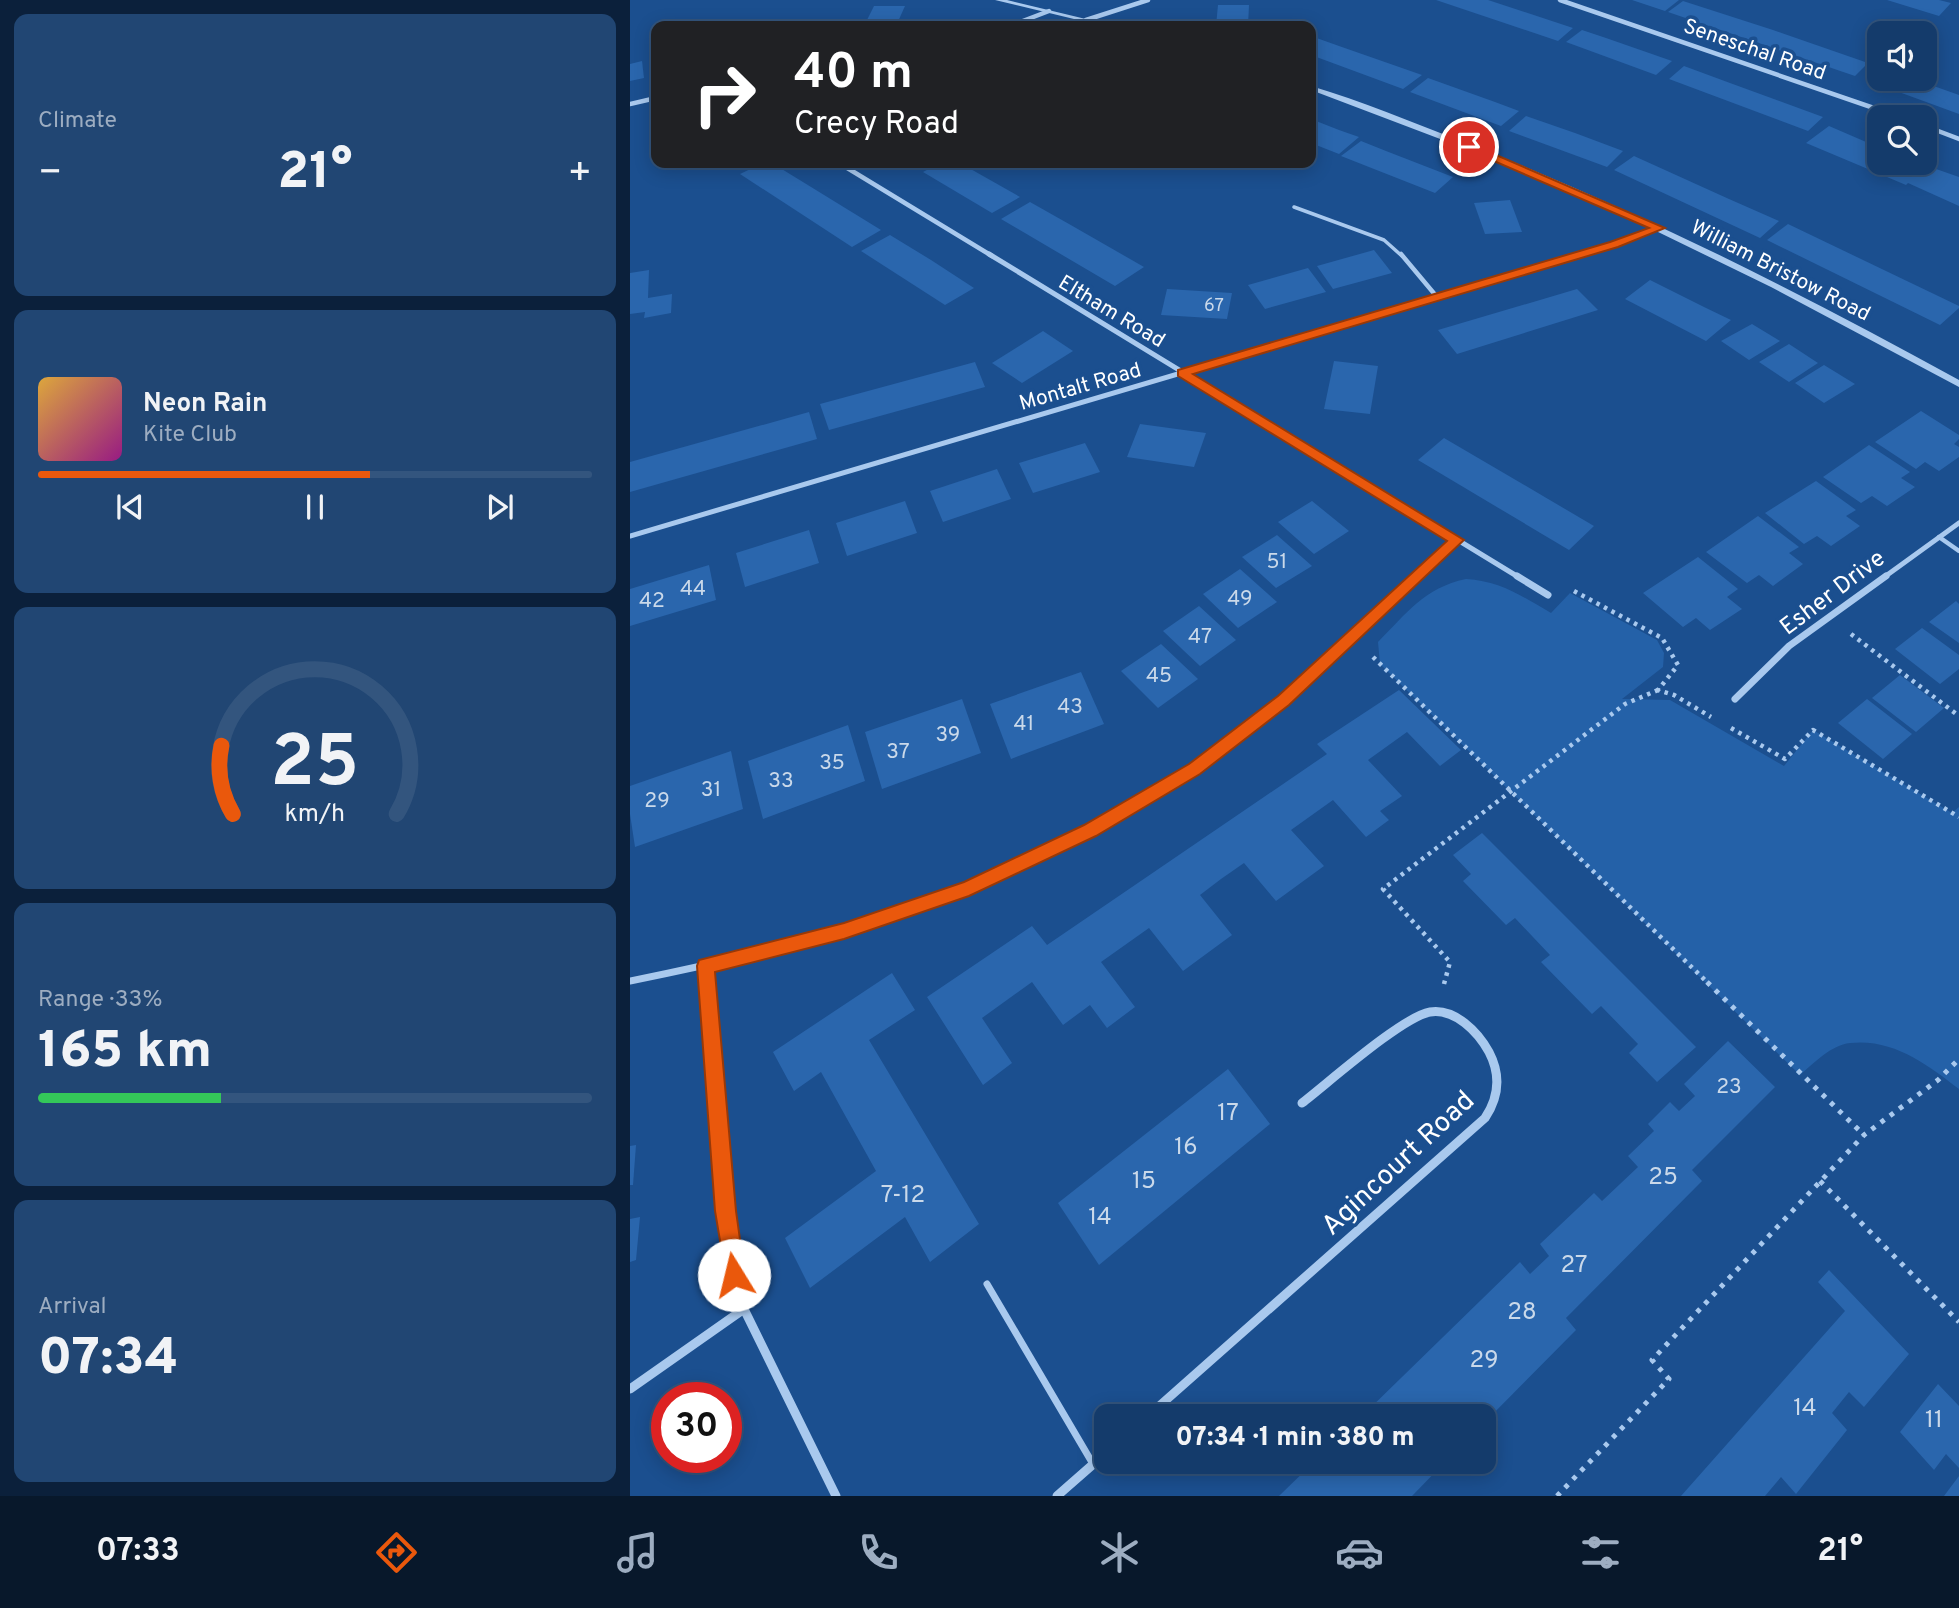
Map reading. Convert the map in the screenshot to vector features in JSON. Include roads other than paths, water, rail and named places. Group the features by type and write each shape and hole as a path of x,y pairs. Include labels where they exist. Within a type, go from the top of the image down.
{"street":[{"path":"998,0 1090,21"},
{"path":"1086,20 1148,0"},
{"name":"Seneschal Road","path":"1560,0 1867,106"},
{"path":"1023,21 1049,11"},
{"name":"William Bristow Road","path":"1316,90 1518,166 1659,228 1763,278 1959,384"},
{"path":"630,104 651,99"},
{"path":"1937,131 1959,139"},
{"name":"Eltham Road","path":"847,168 1548,595"},
{"name":"Montalt Road","path":"630,536 1614,245 1659,228"},
{"name":"Esher Drive","path":"1735,699 1789,646 1959,523"},
{"path":"630,981 706,966 844,931 956,892 1090,831 1194,769 1284,700 1457,540"},
{"path":"706,966 726,1211 734,1275 744,1309 836,1496"},
{"name":"Agincourt Road","path":"1162,1404 1485,1118 1496,1102 1499,1084 1496,1067 1477,1035 1464,1023 1437,1012 1421,1014 1407,1022 1302,1103"},
{"path":"630,1389 744,1309"},
{"path":"1057,1496 1093,1464"}],"lane":[{"path":"1294,208 1384,240 1397,250 1437,297"},
{"path":"1939,537 1959,551"},
{"path":"987,1284 1093,1464"}]}
